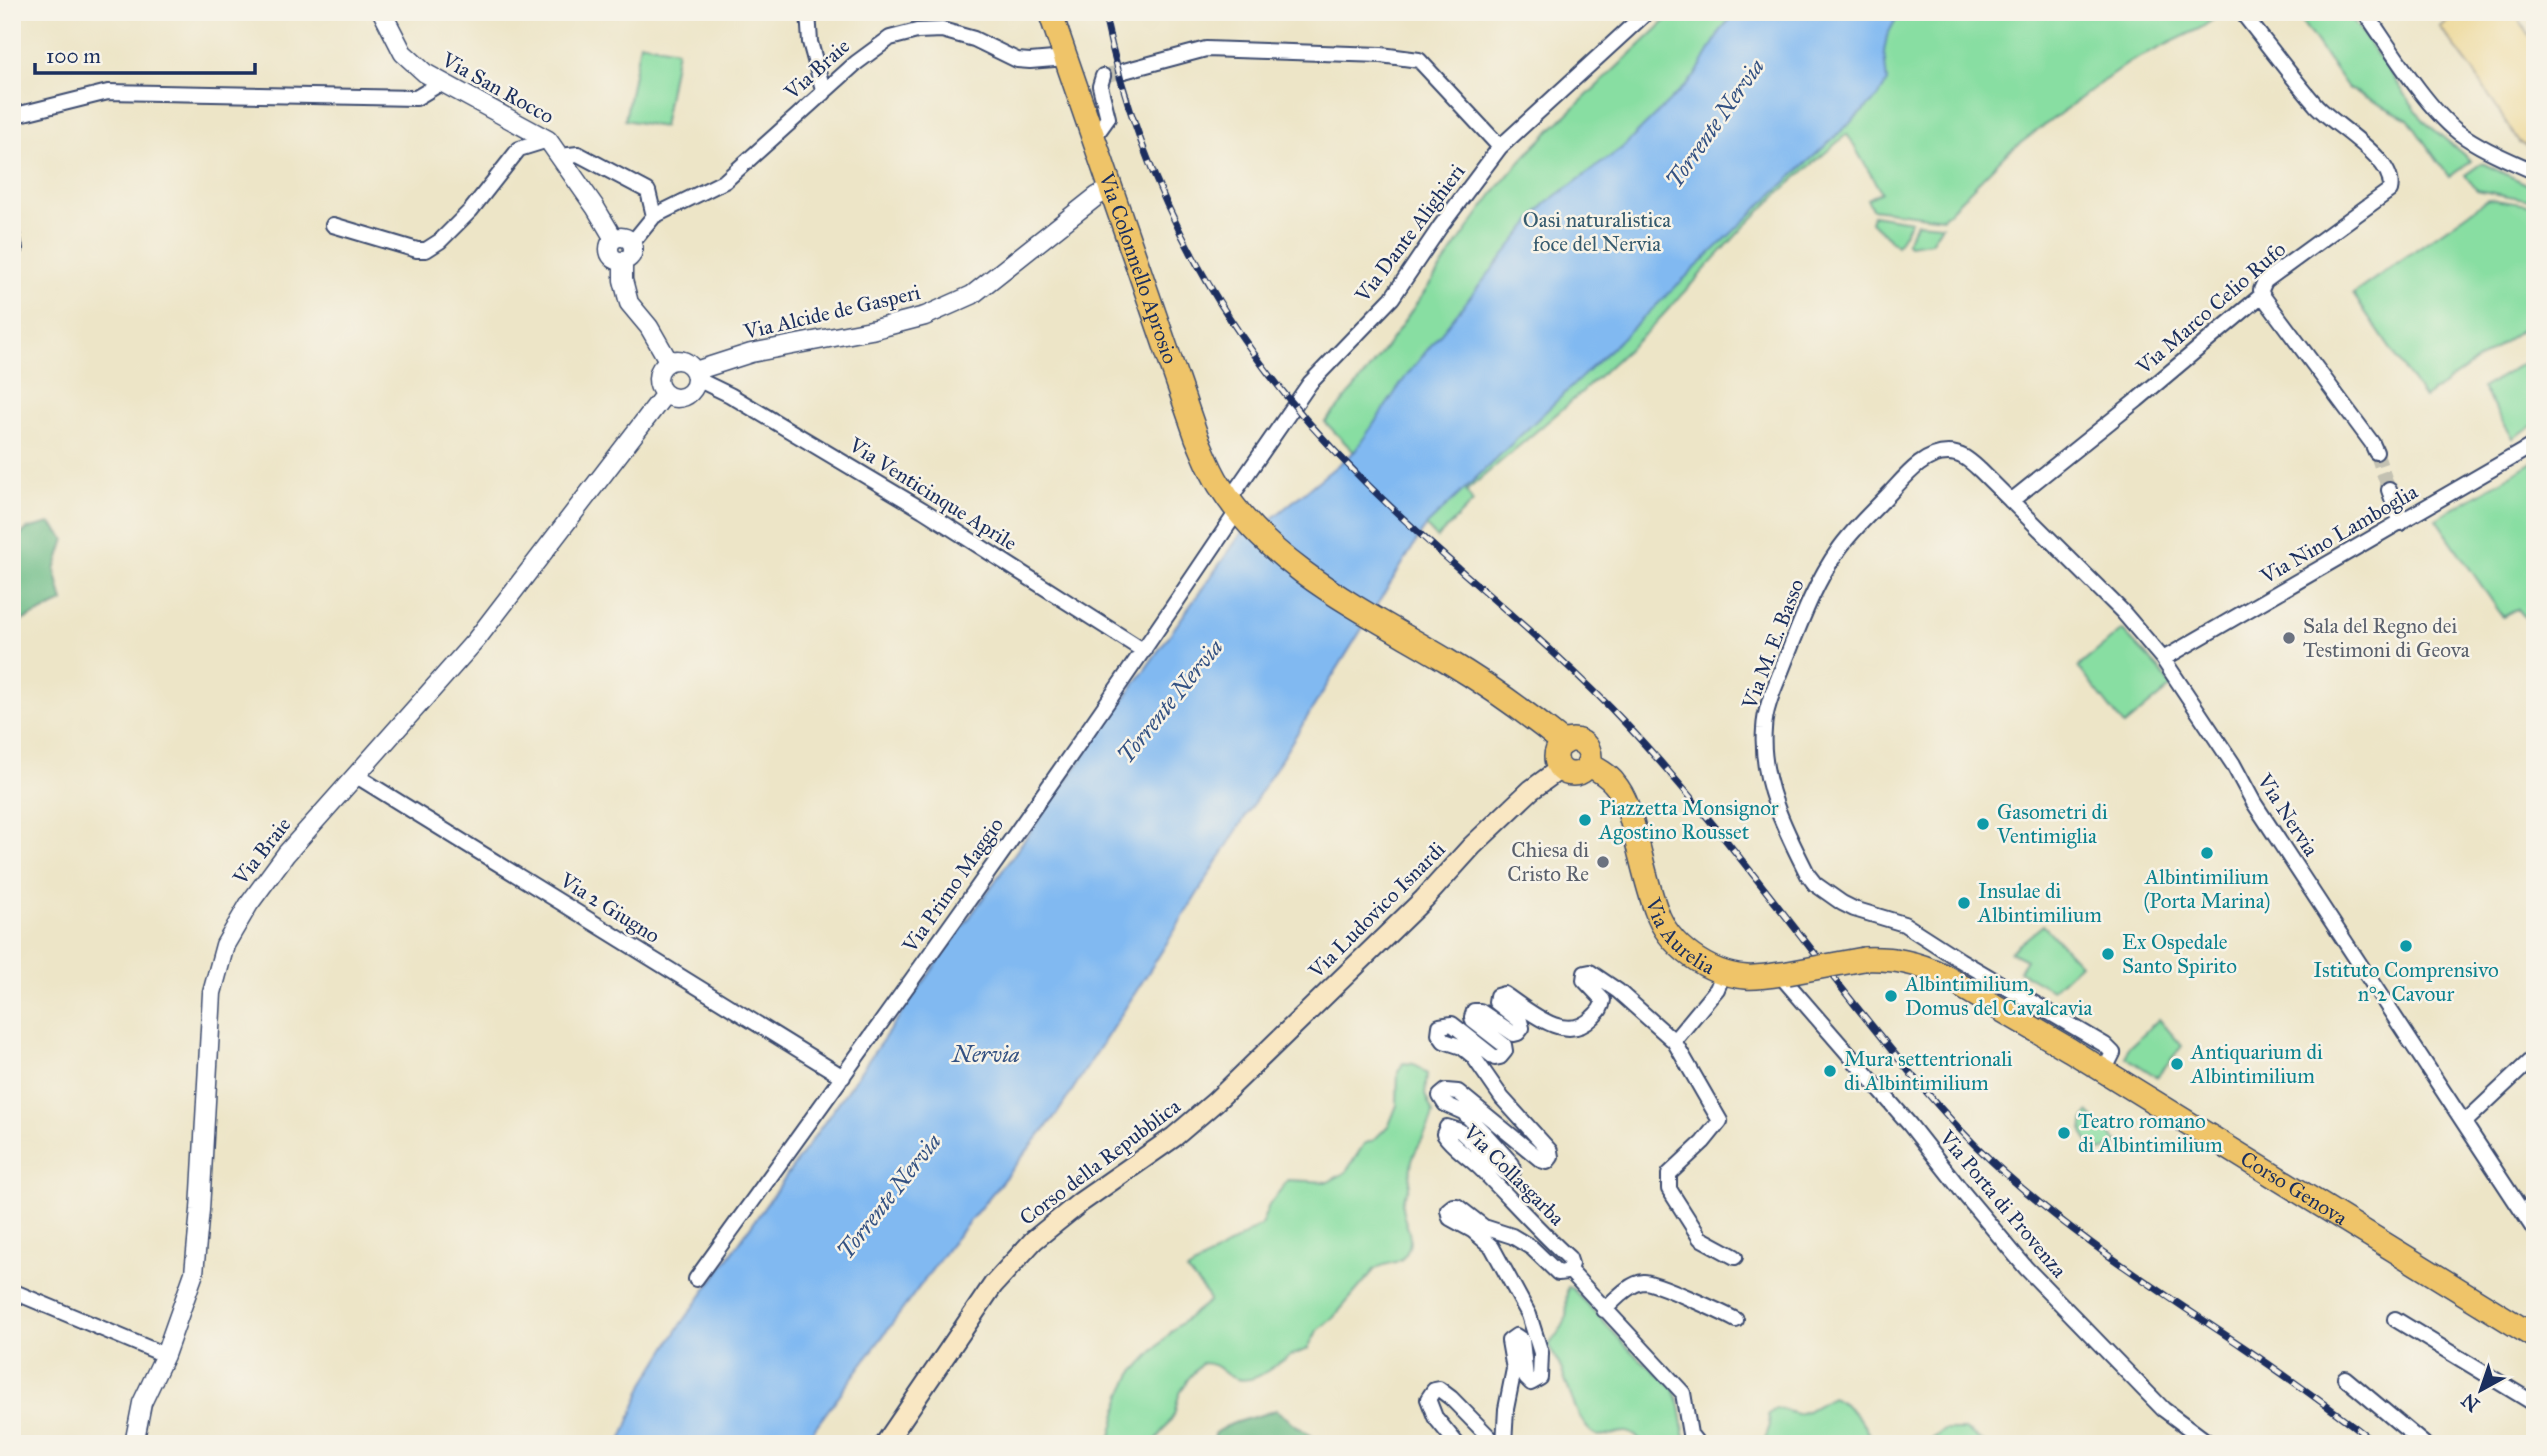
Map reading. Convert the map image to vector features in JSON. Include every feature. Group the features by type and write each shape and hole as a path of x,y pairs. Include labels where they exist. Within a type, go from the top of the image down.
{"main road":[{"name":"Via Colonnello Aprosio","path":"1050,12 1197,438 1212,472 1236,508"},
{"path":"1236,508 1265,541 1304,572 1517,705 1561,756"},
{"name":"Via Aurelia","path":"1561,756 1574,740 1584,744 1590,754 1588,764 1613,781 1629,812 1656,911 1665,929 1690,954 1724,972 1747,977 1784,974 1864,960"},
{"name":"Via Ludovico Isnardi","path":"1256,1062 1424,899 1561,756"},
{"name":"Corso Genova","path":"1864,960 1895,959 1926,967 1986,1000 2535,1336"},
{"name":"Corso della Repubblica","path":"885,1444 993,1285 1034,1240 1082,1202 1174,1138 1256,1062"}],"street":[{"name":"Via San Rocco","path":"382,12 403,53 425,73 548,140 623,241"},
{"path":"808,12 810,42 824,93"},
{"name":"Via Dante Alighieri","path":"1236,508 1310,383 1392,298 1500,147 1647,12"},
{"path":"2365,12 2448,123 2487,150 2535,172"},
{"name":"Via Marco Celio Rufo","path":"2011,501 2262,295 2265,281 2390,190 2390,177 2363,143 2317,107 2244,15"},
{"name":"Via Braie","path":"623,241 654,216 725,181 856,63 890,38 917,31 943,30 974,39 1017,60 1066,58"},
{"path":"1124,71 1206,49 1381,55 1419,60 1500,147"},
{"path":"1093,139 1108,118 1100,86 1103,76"},
{"path":"12,116 108,92 416,98 441,83"},
{"path":"332,226 417,250 426,250 440,241 471,210 519,149 548,140"},
{"path":"560,156 578,153 648,191 654,216"},
{"name":"Via Alcide de Gasperi","path":"696,375 751,353 871,330 925,316 972,295 1097,195 1110,189"},
{"path":"12,233 15,249 12,261"},
{"path":"623,241 633,252 628,260 623,262 623,280 629,303 649,327 669,362"},
{"path":"2262,295 2376,452"},
{"path":"679,360 688,363 696,375 694,390 685,397 675,398 665,394 659,386 658,376 669,362 679,360"},
{"name":"Via Venticinque Aprile","path":"696,375 923,510 1144,651"},
{"name":"Via Braie","path":"134,1444 142,1403 165,1355 194,1273 212,993 225,945 249,904 286,854 476,640 665,394"},
{"name":"Via Nino Lamboglia","path":"2163,659 2535,444"},
{"name":"Via M. E. Basso","path":"1964,456 1949,453 1934,455 1920,463 1846,540 1820,579 1808,603 1765,719 1764,745 1770,782 1784,827 1815,884 1854,909 1904,924 2105,1045 2113,1054 2104,1071"},
{"name":"Via Nervia","path":"1964,456 2122,611 2163,659 2233,764 2238,777 2265,820 2535,1231"},
{"path":"2389,490 2401,523"},
{"name":"Via Primo Maggio","path":"696,1279 843,1077 1144,651 1236,508"},
{"name":"Via 2 Giugno","path":"355,775 843,1077"},
{"name":"Via Collasgarba","path":"1504,1444 1506,1409 1514,1368 1510,1339 1518,1336 1522,1340 1526,1378 1531,1383 1541,1376 1541,1353 1529,1315 1492,1247 1472,1230 1450,1218 1448,1210 1457,1206 1484,1227 1512,1236 1532,1248 1556,1272 1564,1273 1569,1270 1571,1264 1569,1258 1533,1225 1467,1155 1448,1141 1444,1134 1447,1128 1460,1131 1505,1173 1513,1171 1512,1164 1486,1135 1463,1112 1445,1104 1440,1096 1446,1091 1458,1092 1542,1161 1547,1162 1551,1157 1550,1151 1502,1098 1473,1056 1462,1047 1444,1041 1439,1034 1440,1026 1452,1024 1495,1058 1500,1057 1505,1051 1504,1045 1473,1021 1472,1017 1474,1012 1480,1010 1514,1034 1518,1033 1522,1028 1520,1021 1496,1002 1497,996 1504,994 1549,1024 1573,1029 1584,1026 1602,1008 1603,1000 1584,980 1588,971 1618,990 1674,1041 1720,1121 1703,1142 1669,1174 1669,1189 1700,1238 1735,1257"},
{"path":"1674,1041 1717,989 1724,972"},
{"name":"Via Porta di Provenza","path":"1784,974 2026,1268 2163,1409 2210,1444"},
{"path":"2465,1122 2535,1056"},
{"name":"Via Collasgarba","path":"1569,1270 1683,1393 1690,1434 1698,1444"},
{"path":"1604,1310 1631,1287 1642,1282 1723,1312 1736,1320"},
{"path":"12,1290 165,1355"},
{"path":"2395,1319 2535,1404"},
{"path":"2345,1378 2424,1444"},
{"path":"1457,1444 1435,1418 1428,1399 1434,1390 1440,1389 1451,1398 1496,1444"}],"green space":[{"name":"Oasi naturalistica foce del Nervia","path":"1675,12 2221,14 2201,28 2130,62 2109,77 2006,154 1943,218 1872,209 1867,199 1881,192 1847,134 1743,228 1650,329 1573,400 1466,491 1473,502 1437,538 1325,422 1372,366 1509,174 1547,133"},
{"path":"2295,12 2347,12 2424,121 2471,161 2449,177 2408,119 2348,88"},
{"path":"640,43 677,50 663,127 625,120"},
{"path":"2482,163 2535,188 2535,199 2477,190 2465,175"},
{"path":"2488,199 2535,206 2535,320 2424,398 2353,294"},
{"path":"1873,215 1911,221 1897,246 1871,222"},
{"path":"1917,223 1942,225 1931,242 1909,245 1906,242"},
{"path":"2522,364 2528,375 2524,377 2529,387 2535,384 2535,424 2513,438 2482,388"},
{"path":"2535,461 2535,629 2518,609 2503,617 2436,519"},
{"path":"50,523 65,539 55,570 63,602 21,621 12,632 12,543 27,529"},
{"path":"2122,630 2159,669 2171,687 2124,726 2078,667"},
{"path":"2043,925 2080,964 2052,990 2019,971 2026,960 2010,952"},
{"path":"2159,1019 2182,1046 2157,1077 2126,1057 2128,1048"},
{"path":"1403,1063 1414,1064 1427,1074 1425,1095 1433,1113 1413,1157 1409,1186 1402,1205 1410,1240 1404,1256 1375,1269 1334,1317 1317,1331 1308,1349 1289,1357 1257,1377 1244,1380 1232,1377 1213,1365 1202,1363 1188,1379 1179,1395 1174,1415 1154,1444 1109,1444 1122,1394 1132,1374 1175,1328 1209,1301 1208,1296 1187,1271 1261,1225 1269,1205 1288,1180 1328,1182 1346,1172 1364,1144 1374,1140 1389,1125 1397,1105 1398,1072"},
{"path":"2088,1112 2119,1144 2102,1151 2087,1140 2083,1124"},
{"path":"1568,1287 1572,1288 1631,1351 1673,1387 1680,1406 1686,1444 1643,1444 1630,1433 1600,1436 1588,1429 1574,1405 1561,1368 1549,1346 1565,1321"},
{"path":"1832,1397 1846,1405 1857,1416 1873,1444 1752,1444 1765,1439 1770,1425 1768,1415 1776,1408 1797,1414"},
{"path":"1276,1410 1312,1437 1314,1444 1212,1444 1216,1432 1223,1428"},
{"path":"1944,1430 1965,1430 1986,1444 1926,1444"}],"sand":[{"path":"2446,12 2514,12 2535,45 2535,150 2519,143 2474,72 2440,27 2451,19"}],"water":[{"name":"Nervia","path":"1737,12 1904,12 1896,19 1887,36 1884,52 1887,82 1878,97 1761,205 1426,526 1155,962 1057,1114 954,1240 803,1444 620,1444 644,1384 678,1329 1241,534 1269,521 1355,451 1407,375 1545,204 1622,148 1695,76 1722,28"}],"tunnel":[{"path":"1103,76 1124,71"},
{"path":"2376,452 2389,490"}],"railway":[{"path":"1104,12 1121,79 1142,143 1167,205 1197,264 1231,321 1270,375 1313,427 1392,509 1561,660 1626,724 1715,827 1914,1077 1976,1146 2071,1228 2276,1370 2377,1444"}],"place":[{"name":"Sala del Regno dei Testimoni di Geova","path":"2289,638"},
{"name":"Piazzetta Monsignor Agostino Rousset","path":"1585,820"},
{"name":"Gasometri di Ventimiglia","path":"1983,824"},
{"name":"Albintimilium (Porta Marina)","path":"2207,853"},
{"name":"Chiesa di Cristo Re","path":"1603,862"},
{"name":"Insulae di Albintimilium","path":"1964,903"},
{"name":"Istituto Comprensivo n°2 Cavour","path":"2406,946"},
{"name":"Ex Ospedale Santo Spirito","path":"2108,954"},
{"name":"Albintimilium, Domus del Cavalcavia","path":"1891,996"},
{"name":"Antiquarium di Albintimilium","path":"2177,1064"},
{"name":"Mura settentrionali di Albintimilium","path":"1830,1071"},
{"name":"Teatro romano di Albintimilium","path":"2064,1133"}],"water label":[{"name":"Torrente Nervia","path":"1715,123"},
{"name":"Torrente Nervia","path":"1170,701"},
{"name":"Torrente Nervia","path":"889,1196"}]}
